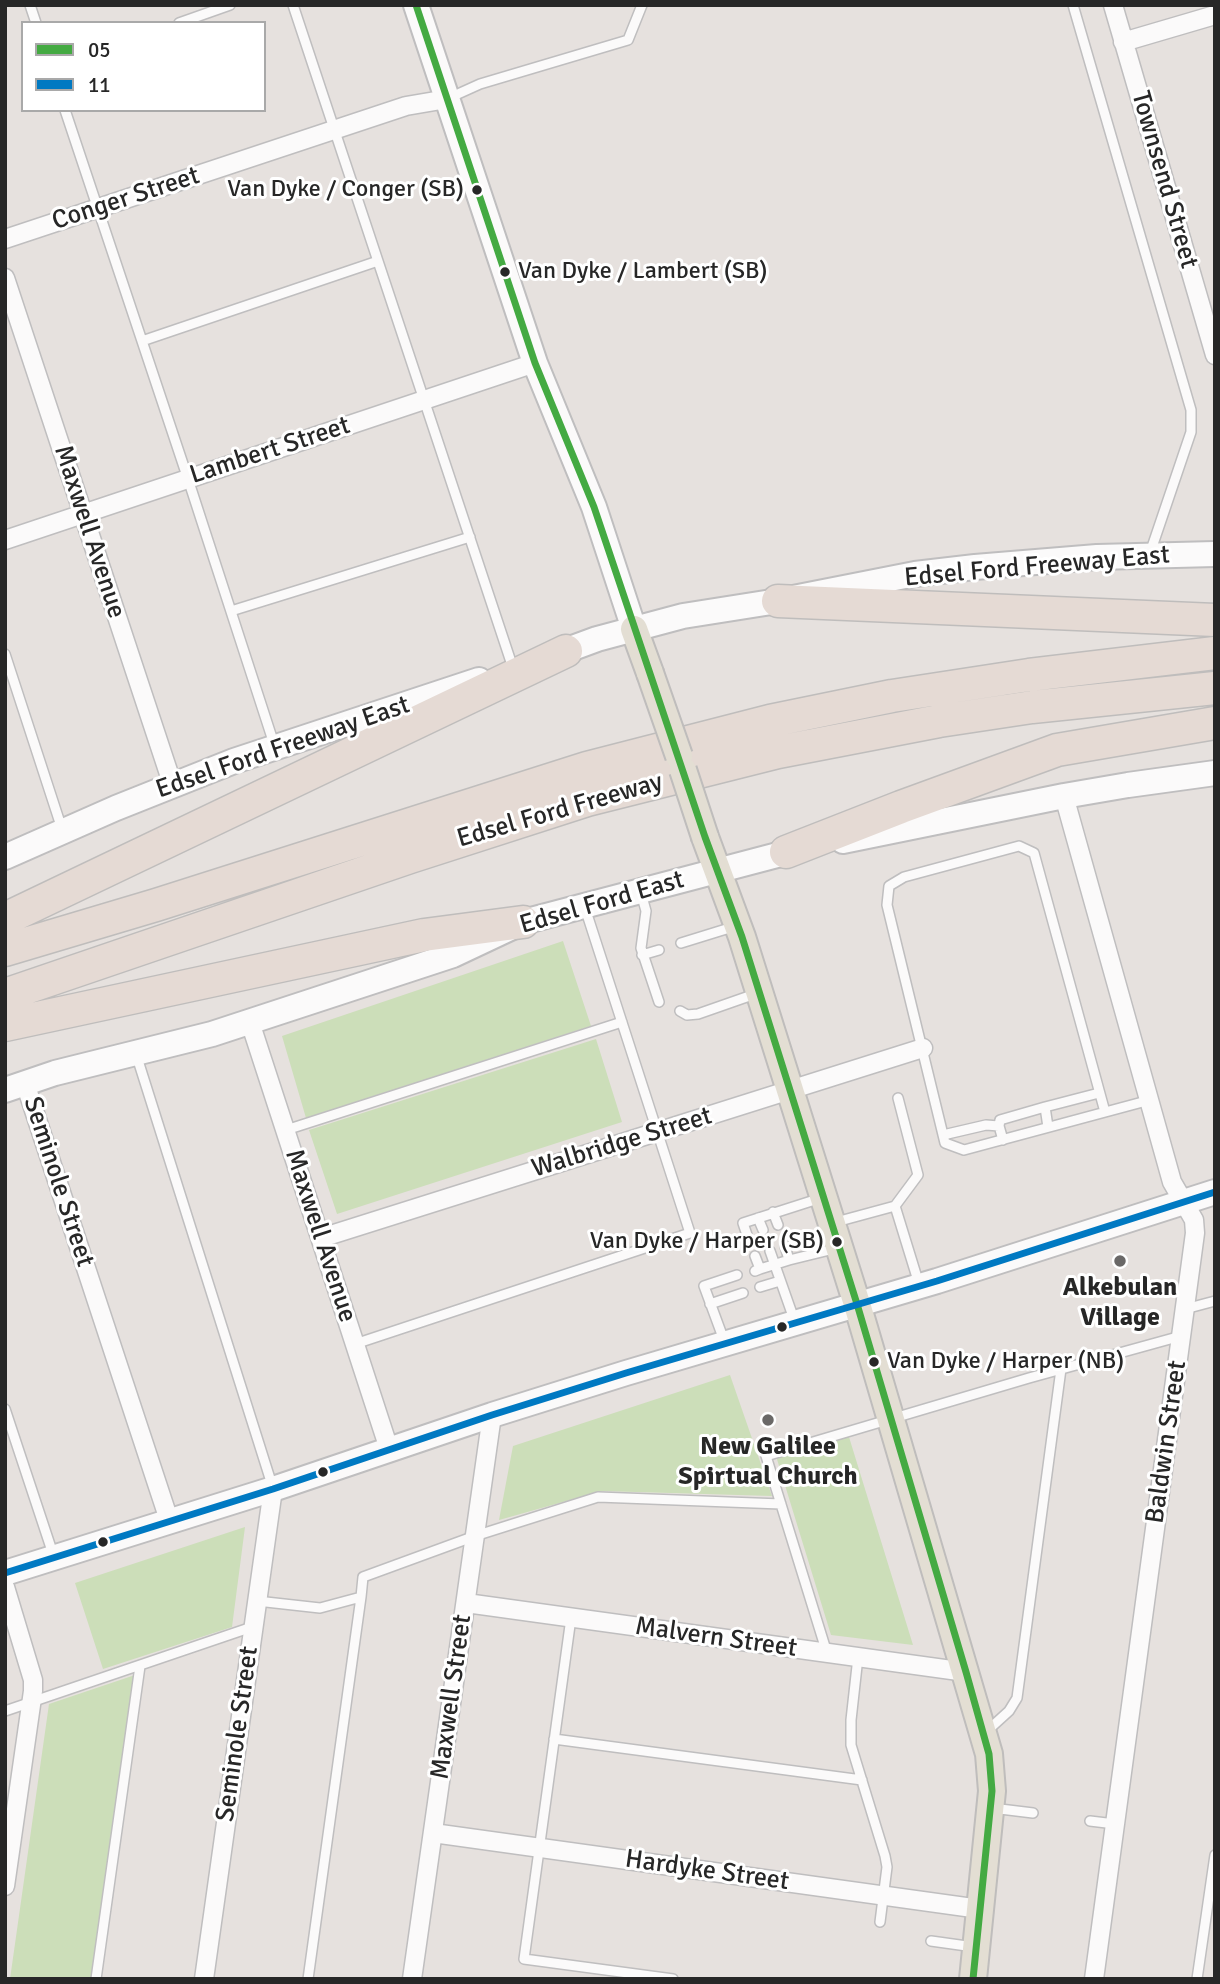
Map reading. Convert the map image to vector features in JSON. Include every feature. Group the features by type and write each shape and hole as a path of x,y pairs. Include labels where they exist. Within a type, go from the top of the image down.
{"highway":[{"path":"778,601 1215,620"},
{"path":"5,919 566,651"},
{"name":"Edsel Ford Freeway","path":"5,950 156,905 587,768 771,721 892,696 1215,653"},
{"name":"Edsel Ford Freeway","path":"5,995 397,861 587,800 778,751 915,725 1032,707 1215,688"},
{"path":"786,852 1057,750 1215,723"},
{"path":"5,1025 424,935 523,922"}],"main road":[{"path":"634,629 760,993 857,1304 984,1735 991,1772 991,1808 973,1979"}],"street":[{"path":"416,5 535,363 594,507 634,629"},
{"name":"Townsend Street","path":"1112,5 1215,355"},
{"path":"1123,42 1215,15"},
{"name":"Conger Street","path":"5,239 406,106 447,99"},
{"name":"Maxwell Avenue","path":"5,278 173,786"},
{"name":"Lambert Street","path":"5,540 535,363"},
{"name":"Edsel Ford Freeway East","path":"5,857 234,761 597,639 682,616 778,601 915,574 963,568 1097,557 1215,554"},
{"name":"Edsel Ford East","path":"15,1086 250,1022 453,955 523,922 786,852 1064,796 1215,773"},
{"name":"Baldwin Street","path":"1064,796 1172,1182 1194,1220 1195,1233 1094,1979"},
{"name":"Maxwell Avenue","path":"250,1022 389,1450"},
{"name":"Walbridge Street","path":"321,1238 923,1048"},
{"name":"Seminole Street","path":"15,1086 169,1520"},
{"path":"5,1573 273,1489 492,1415 920,1286 1215,1192"},
{"name":"Maxwell Street","path":"412,1979 492,1415"},
{"name":"Seminole Street","path":"204,1979 273,1489"},
{"path":"5,1587 33,1680 32,1703 5,1886"},
{"name":"Malvern Street","path":"466,1602 966,1672"},
{"name":"Hardyke Street","path":"433,1833 980,1909"}],"lane":[{"path":"185,21 230,5"},
{"path":"293,5 513,668"},
{"path":"447,99 480,83 628,40 642,5"},
{"path":"1073,5 1191,410 1191,432 1149,556"},
{"path":"66,112 275,747"},
{"path":"142,341 378,261"},
{"path":"231,611 470,537"},
{"path":"5,654 63,832"},
{"path":"1105,1112 1034,853 1019,846 904,877 889,886 887,905 946,1143 964,1150 1150,1100"},
{"path":"640,891 646,911 640,948 659,1002"},
{"path":"355,1344 690,1233 585,906"},
{"path":"681,943 738,926"},
{"path":"642,954 659,950"},
{"path":"680,1011 687,1015 698,1014 760,993"},
{"path":"286,1130 622,1023"},
{"path":"135,1053 273,1489"},
{"path":"1003,1140 1000,1120 1099,1093"},
{"path":"755,1256 757,1270 789,1260 895,1206 918,1175 898,1098"},
{"path":"1045,1107 1048,1128"},
{"path":"943,1135 986,1125 999,1126"},
{"path":"747,1235 743,1223 822,1197"},
{"path":"895,1206 920,1286"},
{"path":"773,1212 778,1225"},
{"path":"758,1217 763,1230"},
{"path":"785,1247 789,1260"},
{"path":"770,1251 795,1323"},
{"path":"725,1343 704,1286 737,1275"},
{"path":"760,1287 780,1281"},
{"path":"710,1304 743,1293"},
{"path":"1185,1309 1215,1301"},
{"path":"827,1653 766,1456 1181,1336"},
{"path":"984,1735 1009,1711 1017,1698 1061,1369"},
{"path":"5,1409 54,1557"},
{"path":"308,1979 363,1577 475,1536 598,1496 781,1504"},
{"path":"257,1601 320,1608 360,1597"},
{"path":"571,1618 524,1959 673,1979"},
{"path":"5,1711 252,1628"},
{"path":"858,1657 851,1745 887,1867 880,1922"},
{"path":"96,1979 140,1665"},
{"path":"554,1739 862,1780"},
{"path":"991,1808 1033,1813"},
{"path":"1090,1821 1115,1824"},
{"path":"1197,1979 1215,1855"},
{"path":"931,1941 976,1947"}],"green space":[{"path":"563,941 591,1026 306,1118 282,1036"},
{"path":"596,1039 622,1122 337,1214 309,1130"},
{"path":"730,1375 772,1496 602,1491 499,1520 513,1446"},
{"path":"849,1437 913,1645 831,1635 776,1456"},
{"path":"245,1527 232,1627 103,1669 75,1583"},
{"path":"135,1675 91,1979 10,1979 49,1704"}],"transit line":[{"name":"05","path":"416,5 535,363 594,507 705,837 742,937 857,1304 966,1672 989,1754 992,1791 973,1979"},
{"name":"11","path":"5,1573 273,1489 492,1415 937,1281 1215,1192"}],"place":[{"name":"Van Dyke / Conger (SB)","path":"477,190"},
{"name":"Van Dyke / Lambert (SB)","path":"505,272"},
{"name":"Van Dyke / Harper (SB)","path":"837,1242"},
{"name":"Alkebulan Village","path":"1120,1261"},
{"name":"Van Dyke / Harper (NB)","path":"874,1362"},
{"name":"New Galilee Spirtual Church","path":"768,1420"}]}
